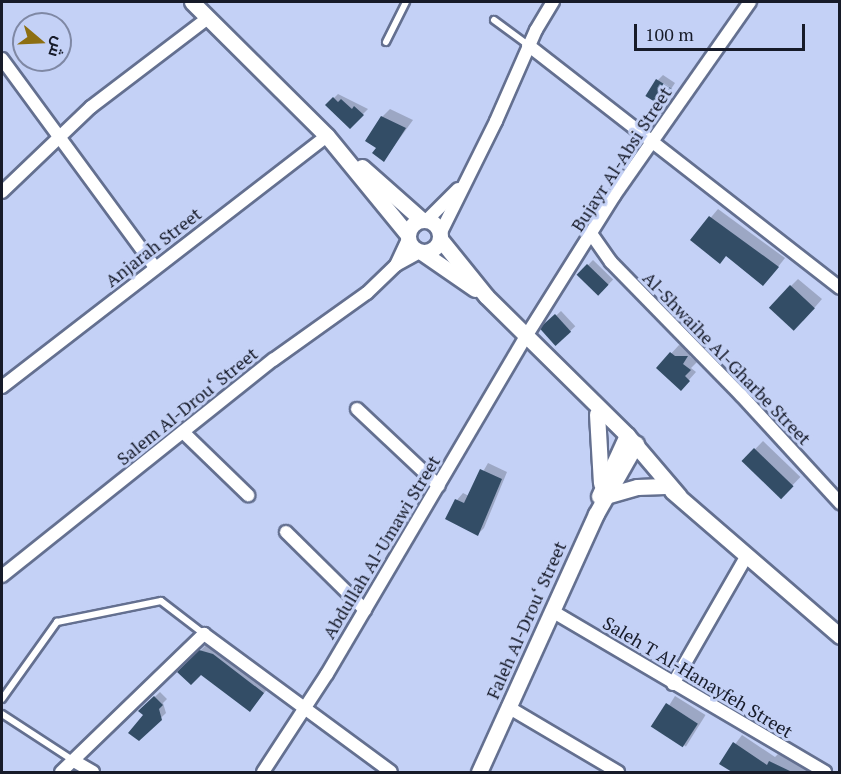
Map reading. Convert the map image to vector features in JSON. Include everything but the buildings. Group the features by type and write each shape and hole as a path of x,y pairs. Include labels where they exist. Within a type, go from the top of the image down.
{"street":[{"path":"192,2 327,136 421,252 486,296"},
{"path":"421,252 436,248 461,186 496,121 528,45 554,2"},
{"name":"Bujayr Al-Absi Street","path":"525,338 653,140 750,2"},
{"path":"2,192 91,107 208,18"},
{"path":"528,45 653,140 840,288"},
{"path":"2,59 155,267"},
{"name":"Anjarah Street","path":"2,387 327,136"},
{"path":"345,156 424,220 436,225 440,236 486,296 525,338 588,399 679,496 746,557 840,636"},
{"path":"408,237 414,224 424,220 461,186"},
{"name":"Al-Shwaihe Al-Gharbe Street","path":"592,235 611,262 741,394 840,503"},
{"name":"Salem Al-Drou‘ Street","path":"396,265 408,237"},
{"name":"Salem Al-Drou‘ Street","path":"2,576 183,432 367,292 396,265 421,252"},
{"name":"Abdullah Al-Umawi Street","path":"263,772 305,709 525,338"},
{"path":"588,399 597,414 629,444 665,486 679,496"},
{"path":"357,409 439,486"},
{"path":"597,414 605,493 637,487 665,486"},
{"path":"183,432 248,495"},
{"name":"Faleh Al-Drou‘ Street","path":"479,772 629,444"},
{"path":"286,532 364,610"},
{"path":"673,684 746,557"},
{"name":"Saleh T Al-Hanayfeh Street","path":"552,611 825,772"},
{"path":"61,772 204,634 392,772"},
{"path":"508,707 618,772"},
{"name":"Faleh Al-Drou‘ Street","path":"474,772 492,743"},
{"path":"74,761 93,772"}],"lane":[{"path":"386,42 406,2"},
{"path":"494,20 528,45"},
{"path":"2,699 57,622 161,601 204,634"},
{"path":"2,714 74,761"}]}
